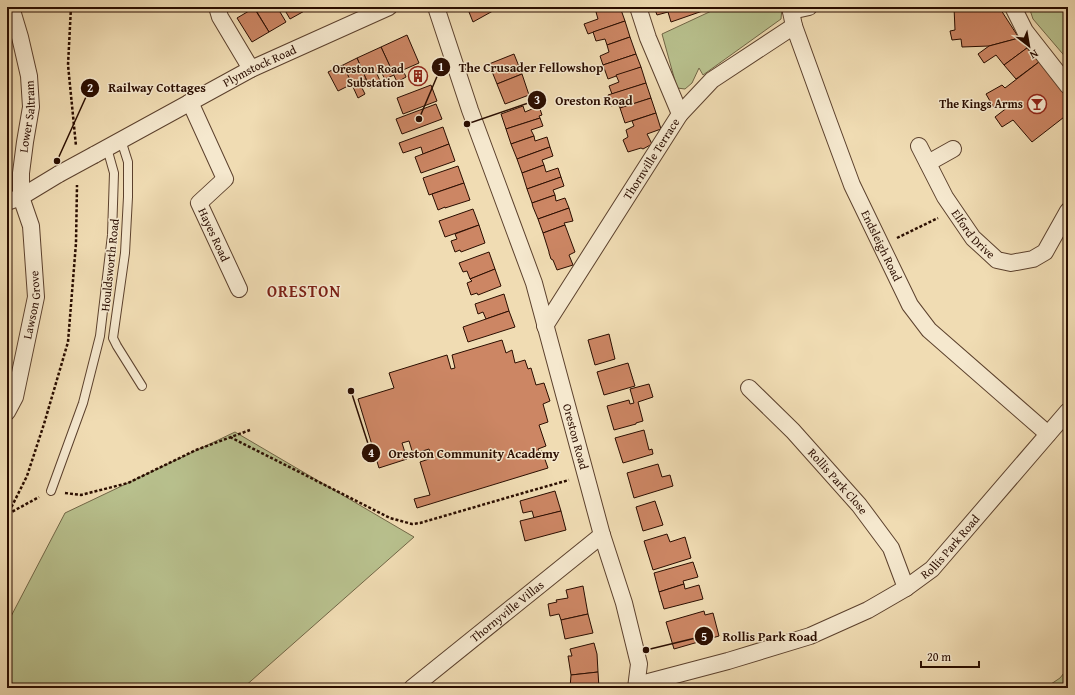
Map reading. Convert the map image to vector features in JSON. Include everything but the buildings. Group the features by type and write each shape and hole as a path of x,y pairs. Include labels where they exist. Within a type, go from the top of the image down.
{"street":[{"name":"Lower Saltram","path":"10,7 13,37 29,76 31,107 23,158 14,200"},
{"path":"217,7 220,17 251,69"},
{"name":"Plymstock Road","path":"14,200 100,151 251,69 389,7"},
{"name":"Oreston Road","path":"436,7 470,110 534,283 602,535 624,603 639,664 636,686"},
{"path":"638,7 648,38 680,114"},
{"path":"792,15 809,7"},
{"path":"1013,7 1025,31 1068,86"},
{"name":"Thornville Terrace","path":"545,326 680,114 712,80 792,15"},
{"name":"Endsleigh Road","path":"792,15 852,185 910,305 929,330 1048,434"},
{"name":"Hayes Road","path":"190,102 225,179 199,203 238,289"},
{"name":"Elford Drive","path":"920,146 945,197 973,238 997,260 1011,263 1033,259 1045,252 1068,210"},
{"path":"928,163 953,149"},
{"name":"Lawson Grove","path":"7,412 14,397 36,296 31,226 14,200"},
{"name":"Rollis Park Close","path":"750,388 793,431 859,505 890,548 906,588"},
{"name":"Rollis Park Road","path":"636,686 728,661 810,636 868,610 906,588 932,569 1068,411"},
{"name":"Thornyville Villas","path":"412,688 602,535"}],"lane":[{"name":"Houldsworth Road","path":"122,140 128,162 128,197 125,253 114,338 116,346 142,386"},
{"path":"51,491 83,403 100,336 112,235 114,173 100,151"}],"path":[{"path":"71,7 68,65 76,153"},
{"path":"7,515 27,476 68,342 76,243 77,183"},
{"path":"882,245 955,210"},
{"path":"7,515 51,491 81,495 128,483 196,450 250,430"},
{"path":"230,437 390,518 412,524 420,523 586,475"}],"green space":[{"path":"720,7 782,7 781,19 703,75 699,68 692,83 685,89 677,88 662,34"},
{"path":"1029,7 1068,7 1068,60 1033,19"},
{"path":"235,432 414,537 243,688 7,688 7,624 65,513"},
{"path":"1068,668 1068,688 1045,688 1060,678"}],"place":[{"name":"Oreston Road Substation","path":"418,76"},
{"name":"The Kings Arms","path":"1037,104"},
{"name":"The Crusader Fellowshop","path":"419,119"},
{"name":"Oreston Road","path":"467,124"},
{"name":"Railway Cottages","path":"57,161"},
{"name":"Oreston Community Academy","path":"351,391"},
{"name":"Rollis Park Road","path":"646,650"}],"district":[{"name":"ORESTON","path":"304,291"}]}
